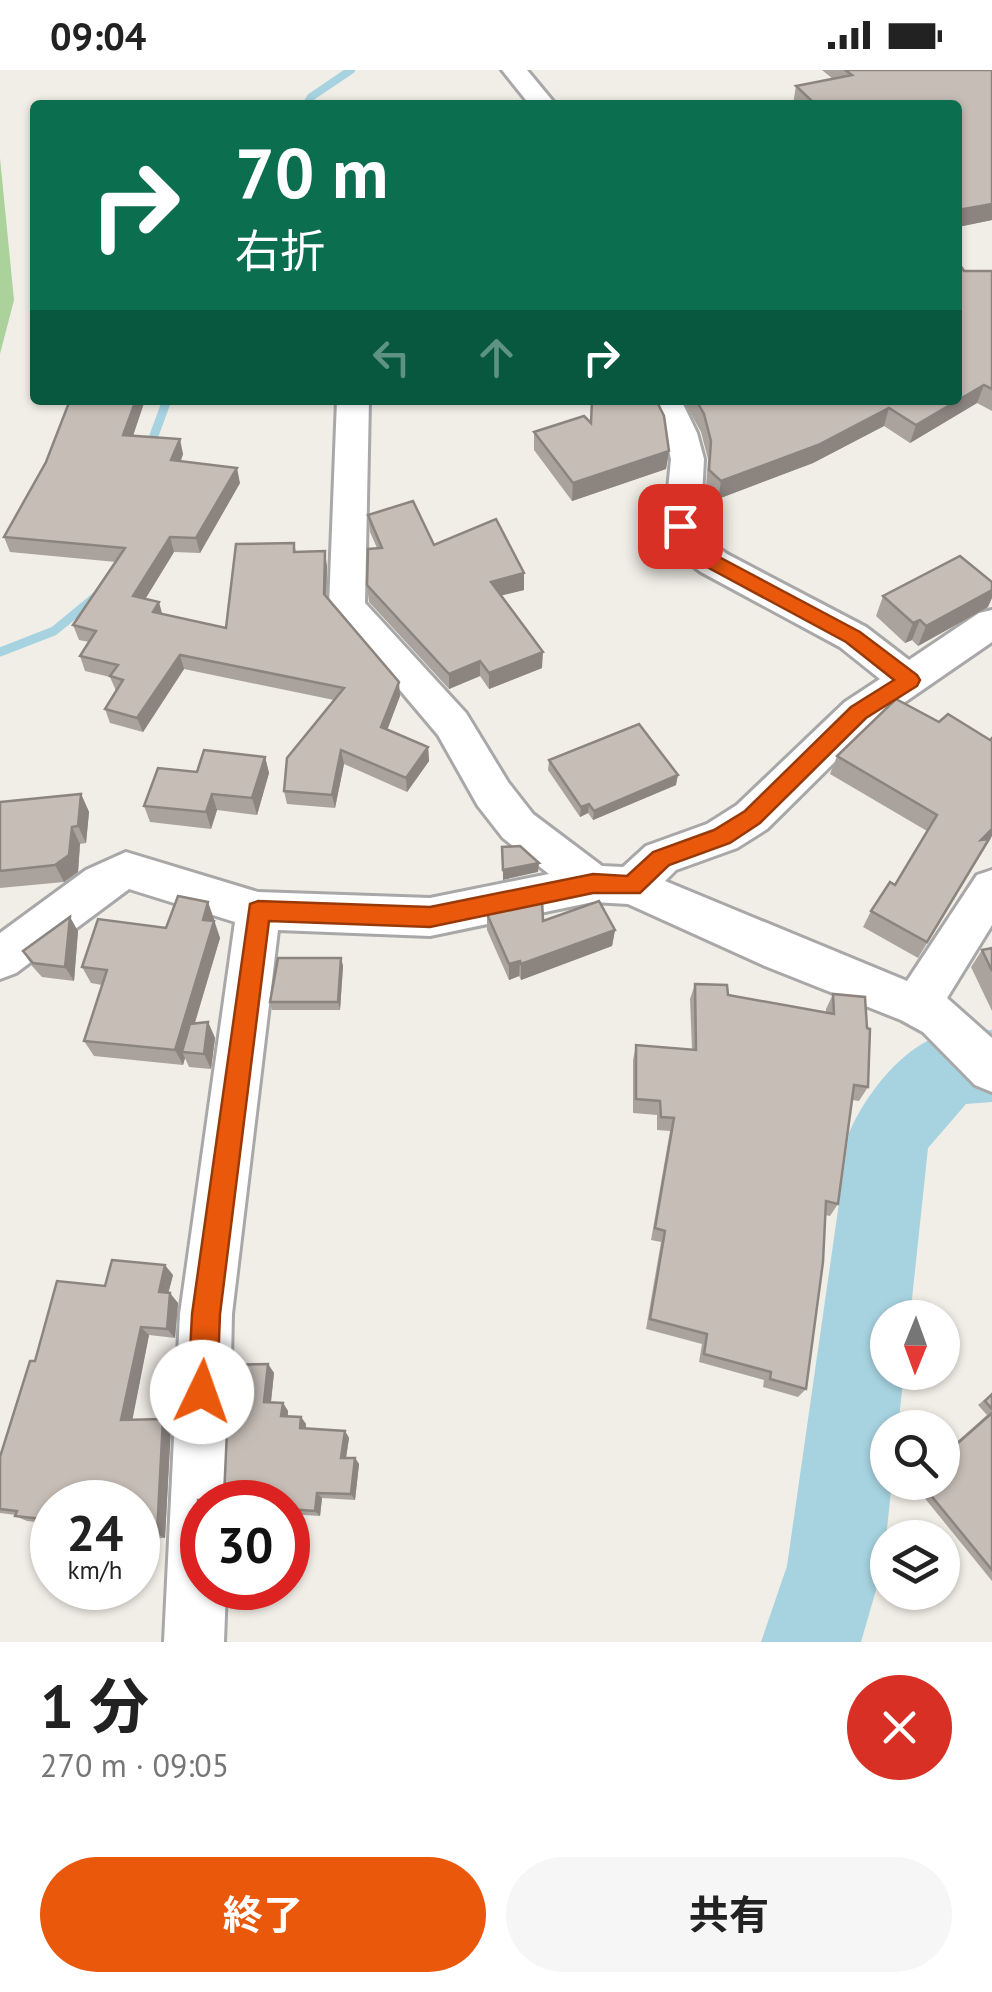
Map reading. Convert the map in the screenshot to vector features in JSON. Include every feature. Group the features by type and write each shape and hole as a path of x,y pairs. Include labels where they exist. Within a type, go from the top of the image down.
{"street":[{"path":"514,70 539,100"},
{"path":"353,405 347,606 452,724 493,794 518,826 612,885 928,1011 992,1070"},
{"path":"667,405 686,444 688,471 680,526 683,540 714,562 853,637 910,680"},
{"path":"0,959 101,883 126,870 258,911 430,917 612,885 661,858 722,836 752,817 859,713 992,622"},
{"path":"194,1642 206,1314 258,911"},
{"path":"928,1011 985,911"}],"green space":[{"path":"0,158 14,300 0,354"}],"building":[{"path":"845,70 992,70 992,204 962,209 962,100 811,100 796,86 852,75"},
{"path":"962,268 992,271 992,389 984,385 962,398"},
{"path":"68,405 134,405 123,435 180,439 171,460 237,468 196,538 170,537 133,596 159,602 153,612 226,628 236,544 294,543 294,552 325,551 324,594 399,682 381,727 428,747 406,778 341,750 332,795 284,791 287,758 344,688 180,655 137,718 105,709 123,680 110,676 118,665 80,656 96,631 73,625 125,548 4,537 46,462"},
{"path":"592,405 658,405 669,451 573,483 534,432 584,416 591,423"},
{"path":"699,405 950,405 916,425 889,408 818,445 721,481 709,470 711,441"},
{"path":"413,501 434,545 496,519 524,573 491,582 543,652 489,673 480,661 449,674 367,585 368,549 382,548 368,515"},
{"path":"960,556 992,582 992,590 926,626 920,620 913,623 883,596"},
{"path":"896,699 939,722 948,714 992,738 992,829 981,840 989,839 927,942 871,911 890,882 895,885 937,815 837,756"},
{"path":"639,724 678,775 594,811 589,804 581,807 549,760"},
{"path":"204,750 265,757 252,798 212,794 206,812 144,806 158,768 197,772"},
{"path":"81,794 78,826 72,827 69,855 55,865 0,871 0,802"},
{"path":"520,846 539,863 503,870 502,847"},
{"path":"178,896 208,902 203,920 214,921 175,1050 84,1041 107,970 82,967 98,919 166,928"},
{"path":"542,900 543,921 599,901 615,930 521,964 509,964 487,914"},
{"path":"70,917 65,967 33,963 23,951"},
{"path":"992,948 992,971 982,950"},
{"path":"278,958 341,958 338,1002 270,1002"},
{"path":"695,984 727,985 728,995 834,1014 833,994 865,997 870,1029 868,1087 854,1085 838,1204 826,1201 823,1262 806,1389 770,1379 771,1372 704,1354 707,1334 650,1319 665,1231 655,1228 674,1118 661,1117 660,1101 636,1099 636,1045 696,1050"},
{"path":"208,1022 204,1054 182,1052 190,1024"},
{"path":"112,1260 165,1265 159,1292 170,1293 167,1329 141,1327 121,1420 163,1419 160,1480 30,1480 30,1518 15,1516 17,1511 0,1509 0,1457 30,1361 35,1361 57,1281 105,1286"},
{"path":"268,1364 264,1402 283,1403 281,1416 301,1417 300,1428 345,1431 341,1458 355,1458 351,1494 317,1493 315,1511 310,1511 310,1480 225,1480 230,1365"},
{"path":"992,1413 992,1570 960,1531 960,1520 951,1520 935,1500 960,1500 960,1441"}],"waterway":[{"path":"309,100 351,70"},
{"path":"148,452 165,405"},
{"path":"0,652 54,631 99,594"},
{"path":"811,1642 835,1566 889,1133 946,1070 992,1066"}],"route":[{"path":"202,1392 206,1314 258,911 430,917 593,884 632,886 661,858 722,836 752,817 859,713 910,680 853,637 714,562 683,540 680,526"}]}
